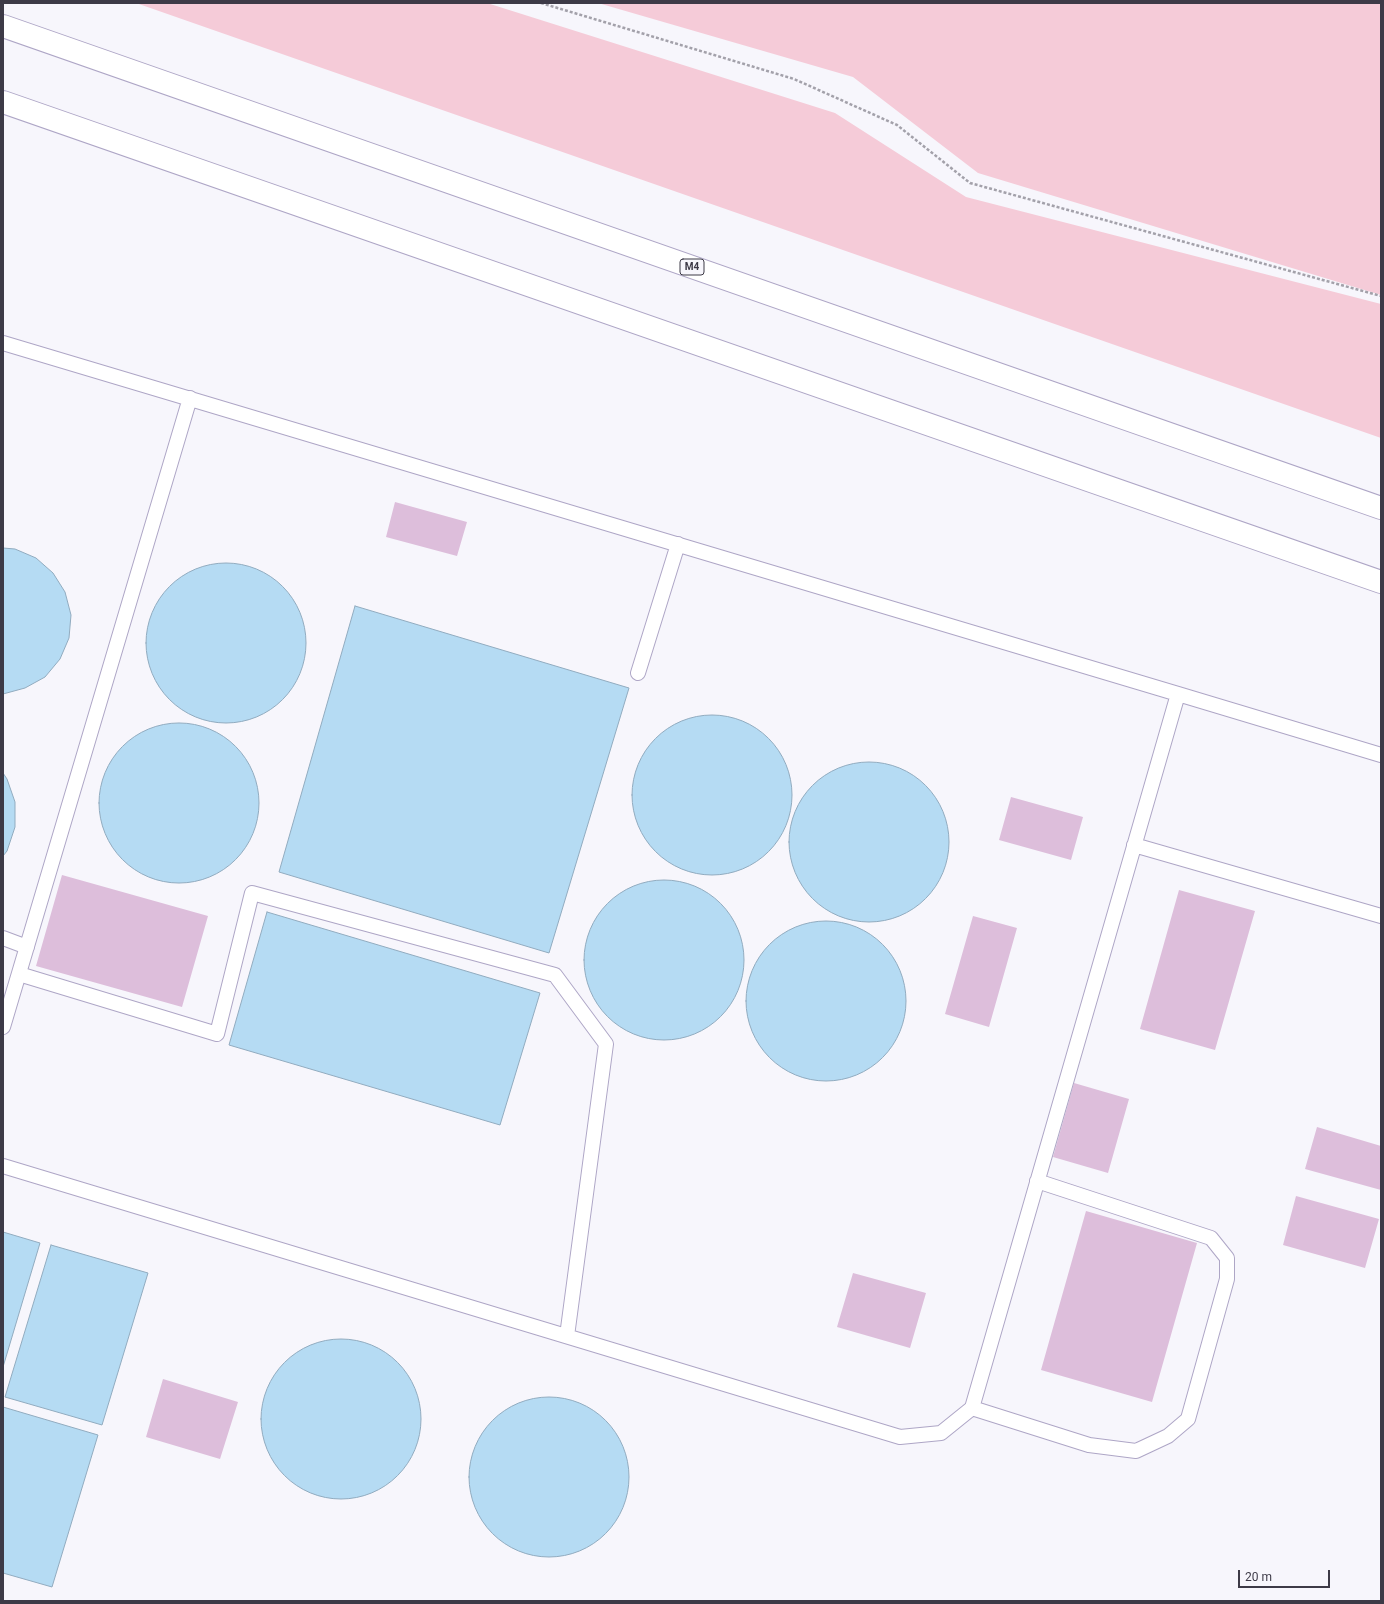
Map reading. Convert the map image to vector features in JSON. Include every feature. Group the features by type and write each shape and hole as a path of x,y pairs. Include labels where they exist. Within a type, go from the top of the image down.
{"highway":[{"name":"M4","path":"3,26 1381,508"},
{"path":"3,102 1381,582"}],"lane":[{"path":"3,343 1381,755"},
{"path":"3,1027 190,398"},
{"path":"638,673 678,544"},
{"path":"3,1166 900,1437 941,1433 972,1408 1178,694"},
{"path":"1134,845 1381,916"},
{"path":"19,974 217,1034 252,893 555,975 606,1044 567,1336"},
{"path":"3,938 27,947"},
{"path":"972,1408 1090,1445 1136,1451 1168,1436 1188,1419 1227,1279 1227,1258 1212,1238 1037,1181"}],"path":[{"path":"541,3 794,79 897,125 970,183 1381,296"}],"shaded area":[{"path":"136,3 487,3 835,113 966,197 1381,304 1381,438"},
{"path":"598,3 1381,3 1381,295 978,173 853,77"}],"water":[{"path":"3,548 15,549 36,558 53,573 65,592 71,615 69,638 60,659 45,677 25,688 3,694"},
{"path":"226,563 256,569 276,581 288,593 300,613 306,643 300,673 288,693 276,705 256,717 226,723 196,717 176,705 164,693 152,673 146,643 152,613 164,593 176,581 196,569"},
{"path":"355,606 629,688 549,953 279,872"},
{"path":"712,715 728,717 749,725 768,739 778,751 788,772 792,795 790,811 782,832 768,851 756,861 735,871 712,875 696,873 675,865 656,851 646,839 636,818 632,795 634,779 642,758 656,739 668,729 689,719"},
{"path":"179,723 209,729 229,741 241,753 253,773 259,803 253,833 241,853 229,865 209,877 179,883 149,877 129,865 117,853 105,833 99,803 105,773 117,753 129,741 149,729"},
{"path":"869,762 899,768 920,780 931,791 943,812 949,842 943,872 931,893 920,904 899,916 869,922 839,916 818,904 807,893 795,872 789,842 795,812 807,791 818,780 839,768"},
{"path":"3,773 7,779 15,802 15,827 7,851 3,856"},
{"path":"664,880 694,886 714,898 726,910 738,930 744,960 738,990 726,1010 714,1022 694,1034 664,1040 634,1034 614,1022 602,1010 590,990 584,960 590,930 602,910 614,898 634,886"},
{"path":"267,912 540,993 500,1125 229,1045"},
{"path":"826,921 842,923 863,931 882,945 892,957 902,978 906,1001 904,1017 896,1038 882,1057 870,1067 849,1077 826,1081 810,1079 789,1071 770,1057 760,1045 750,1024 746,1001 748,985 756,964 770,945 782,935 803,925"},
{"path":"3,1232 40,1243 3,1367"},
{"path":"51,1245 148,1273 102,1425 5,1397"},
{"path":"341,1339 357,1341 378,1349 397,1363 407,1375 417,1396 421,1419 419,1435 411,1456 397,1475 385,1485 364,1495 341,1499 325,1497 304,1489 285,1475 275,1463 265,1442 261,1419 263,1403 271,1382 285,1363 297,1353 318,1343"},
{"path":"549,1397 565,1399 587,1407 605,1421 619,1439 627,1461 629,1477 627,1493 619,1515 605,1533 587,1547 565,1555 549,1557 533,1555 511,1547 493,1533 479,1515 471,1493 469,1477 471,1461 479,1439 493,1421 511,1407 533,1399"},
{"path":"3,1407 98,1435 52,1587 3,1573"}],"building":[{"path":"395,502 467,522 457,556 386,537"},
{"path":"1011,797 1083,817 1071,860 999,840"},
{"path":"62,875 208,916 182,1007 36,966"},
{"path":"1179,890 1255,911 1215,1050 1140,1029"},
{"path":"973,916 1017,928 989,1027 945,1014"},
{"path":"1074,1083 1129,1099 1108,1173 1053,1157"},
{"path":"1317,1127 1381,1146 1381,1190 1305,1169"},
{"path":"1296,1196 1379,1219 1365,1268 1283,1245"},
{"path":"1086,1211 1197,1243 1152,1402 1041,1370"},
{"path":"853,1273 926,1293 910,1348 837,1327"},
{"path":"163,1379 238,1402 220,1459 146,1437"}]}
